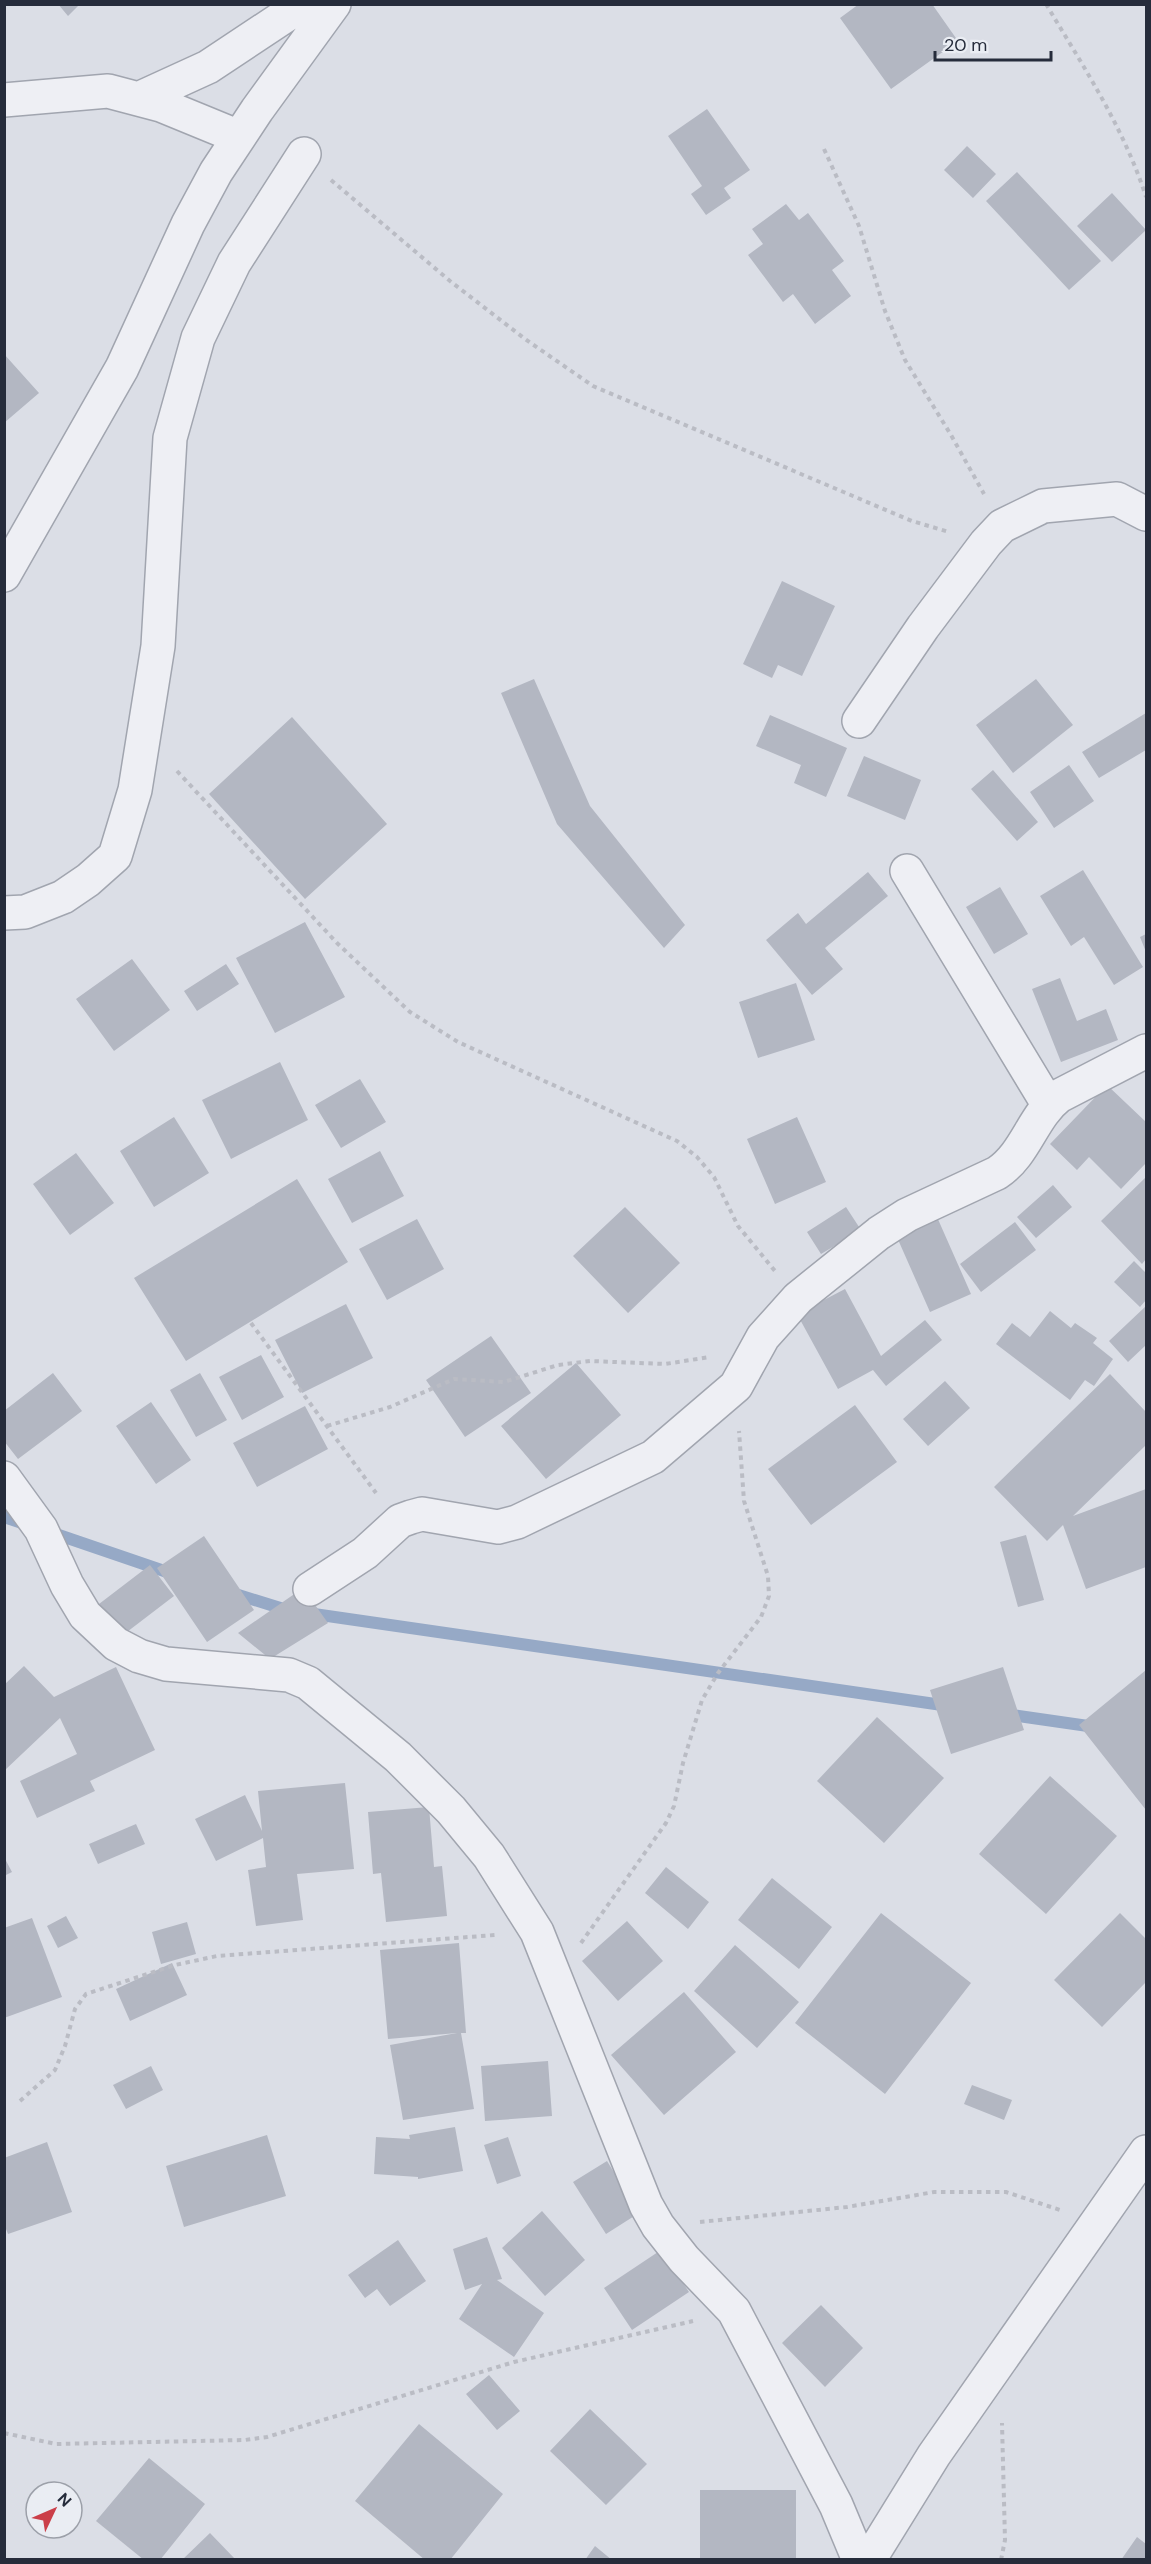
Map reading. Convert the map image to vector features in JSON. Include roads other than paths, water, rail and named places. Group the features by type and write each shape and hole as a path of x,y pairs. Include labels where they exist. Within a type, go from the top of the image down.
{"street":[{"path":"138,99 208,67 303,4"},
{"path":"4,575 122,368 188,224 216,172 256,110 334,4"},
{"path":"4,100 108,91 161,105 239,137"},
{"path":"4,913 25,912 63,897 88,880 115,856 135,790 158,646 170,438 198,338 234,263 304,154"},
{"path":"859,721 923,627 994,534 1043,506 1116,499 1146,514"},
{"path":"907,871 1048,1104"},
{"path":"310,1589 365,1553 399,1521 422,1514 498,1527 517,1522 653,1456 736,1386 754,1350 798,1298 879,1233 906,1215 997,1173 1009,1165 1048,1104 1059,1096 1146,1051"},
{"path":"4,1478 41,1529 67,1585 85,1615 116,1644 139,1656 166,1664 289,1675 308,1683 399,1757 452,1810 489,1856 537,1932 646,2205 658,2226 684,2259 734,2311 836,2505 859,2559"},
{"path":"869,2559 934,2455 1146,2152"}],"waterway":[{"path":"4,1517 28,1525"},
{"path":"47,1531 170,1573"},
{"path":"232,1593 290,1611"},
{"path":"307,1613 949,1706"},
{"path":"1005,1714 1095,1727"}]}
